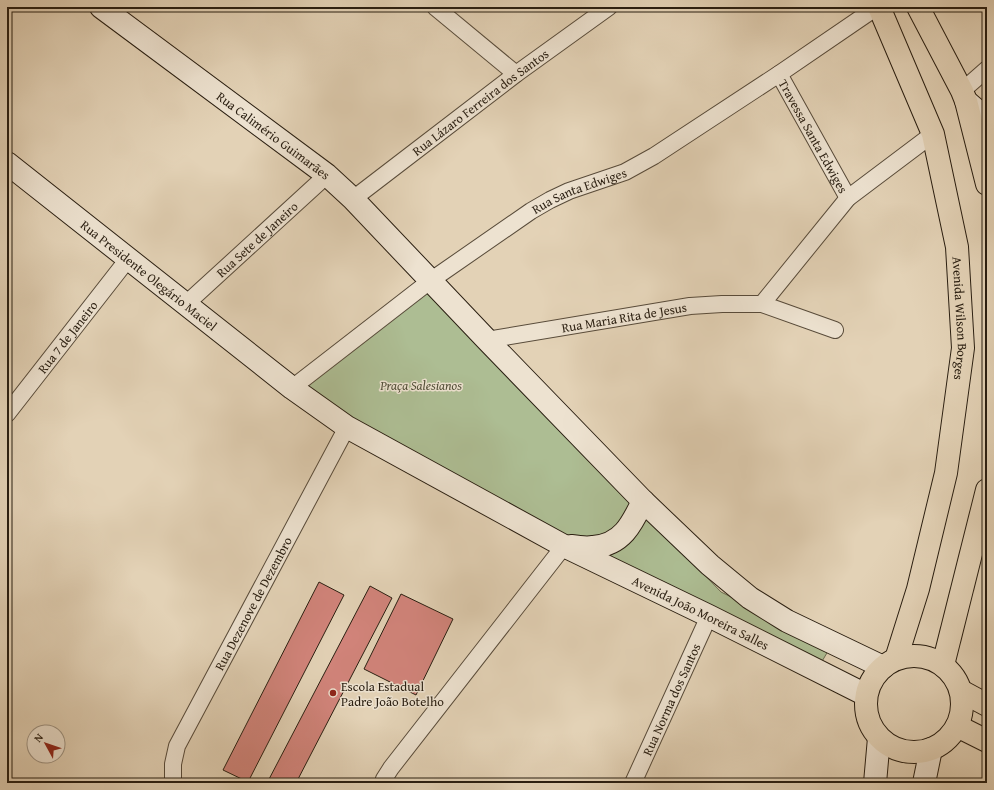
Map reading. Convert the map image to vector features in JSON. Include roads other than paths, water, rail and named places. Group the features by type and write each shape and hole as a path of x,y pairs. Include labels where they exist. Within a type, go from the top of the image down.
{"main road":[{"name":"Avenida Wilson Borges","path":"878,7 933,134 957,247 963,348 946,473 918,589 890,663"},
{"path":"918,7 964,96 987,184"},
{"path":"943,665 987,490"},
{"path":"912,655 929,658 943,665 954,676 961,691 963,703 957,726 951,736 942,744 918,753 903,752 890,747 879,738 870,726 866,711 866,695 872,679 890,663 912,655"},
{"path":"961,691 987,705"},
{"path":"957,726 987,741"}],"street":[{"path":"435,7 516,74"},
{"name":"Rua Lázaro Ferreira dos Santos","path":"353,199 516,74 608,7"},
{"name":"Rua Santa Edwiges","path":"292,388 430,281 531,211 569,191 625,172 654,156 878,7"},
{"name":"Rua Calimério Guimarães","path":"106,9 328,175 353,199 430,281"},
{"path":"987,69 964,96 987,119"},
{"name":"Travessa Santa Edwiges","path":"779,74 848,198"},
{"path":"762,304 848,198 933,134"},
{"name":"Rua Presidente Olegário Maciel","path":"7,163 292,388"},
{"name":"Rua Sete de Janeiro","path":"186,304 328,175"},
{"name":"Rua 7 de Janeiro","path":"7,414 128,259"},
{"path":"430,281 643,501 710,565 750,598 787,621 890,663"},
{"name":"Rua Maria Rita de Jesus","path":"486,340 690,306 722,304 762,304 836,330"},
{"path":"292,388 347,427 564,546 592,548 608,544 622,535 632,522 643,501"},
{"name":"Rua Dezenove de Dezembro","path":"173,783 173,764 177,746 347,427"},
{"path":"383,783 391,768 564,546"},
{"name":"Avenida João Moreira Salles","path":"564,546 709,616 866,695"},
{"name":"Rua Norma dos Santos","path":"634,783 709,616"},
{"path":"875,783 879,738"},
{"path":"924,783 931,749"}],"place":[{"name":"Escola Estadual Padre João Botelho","path":"333,693"}],"park label":[{"name":"Praça Salesianos","path":"421,385"}]}
